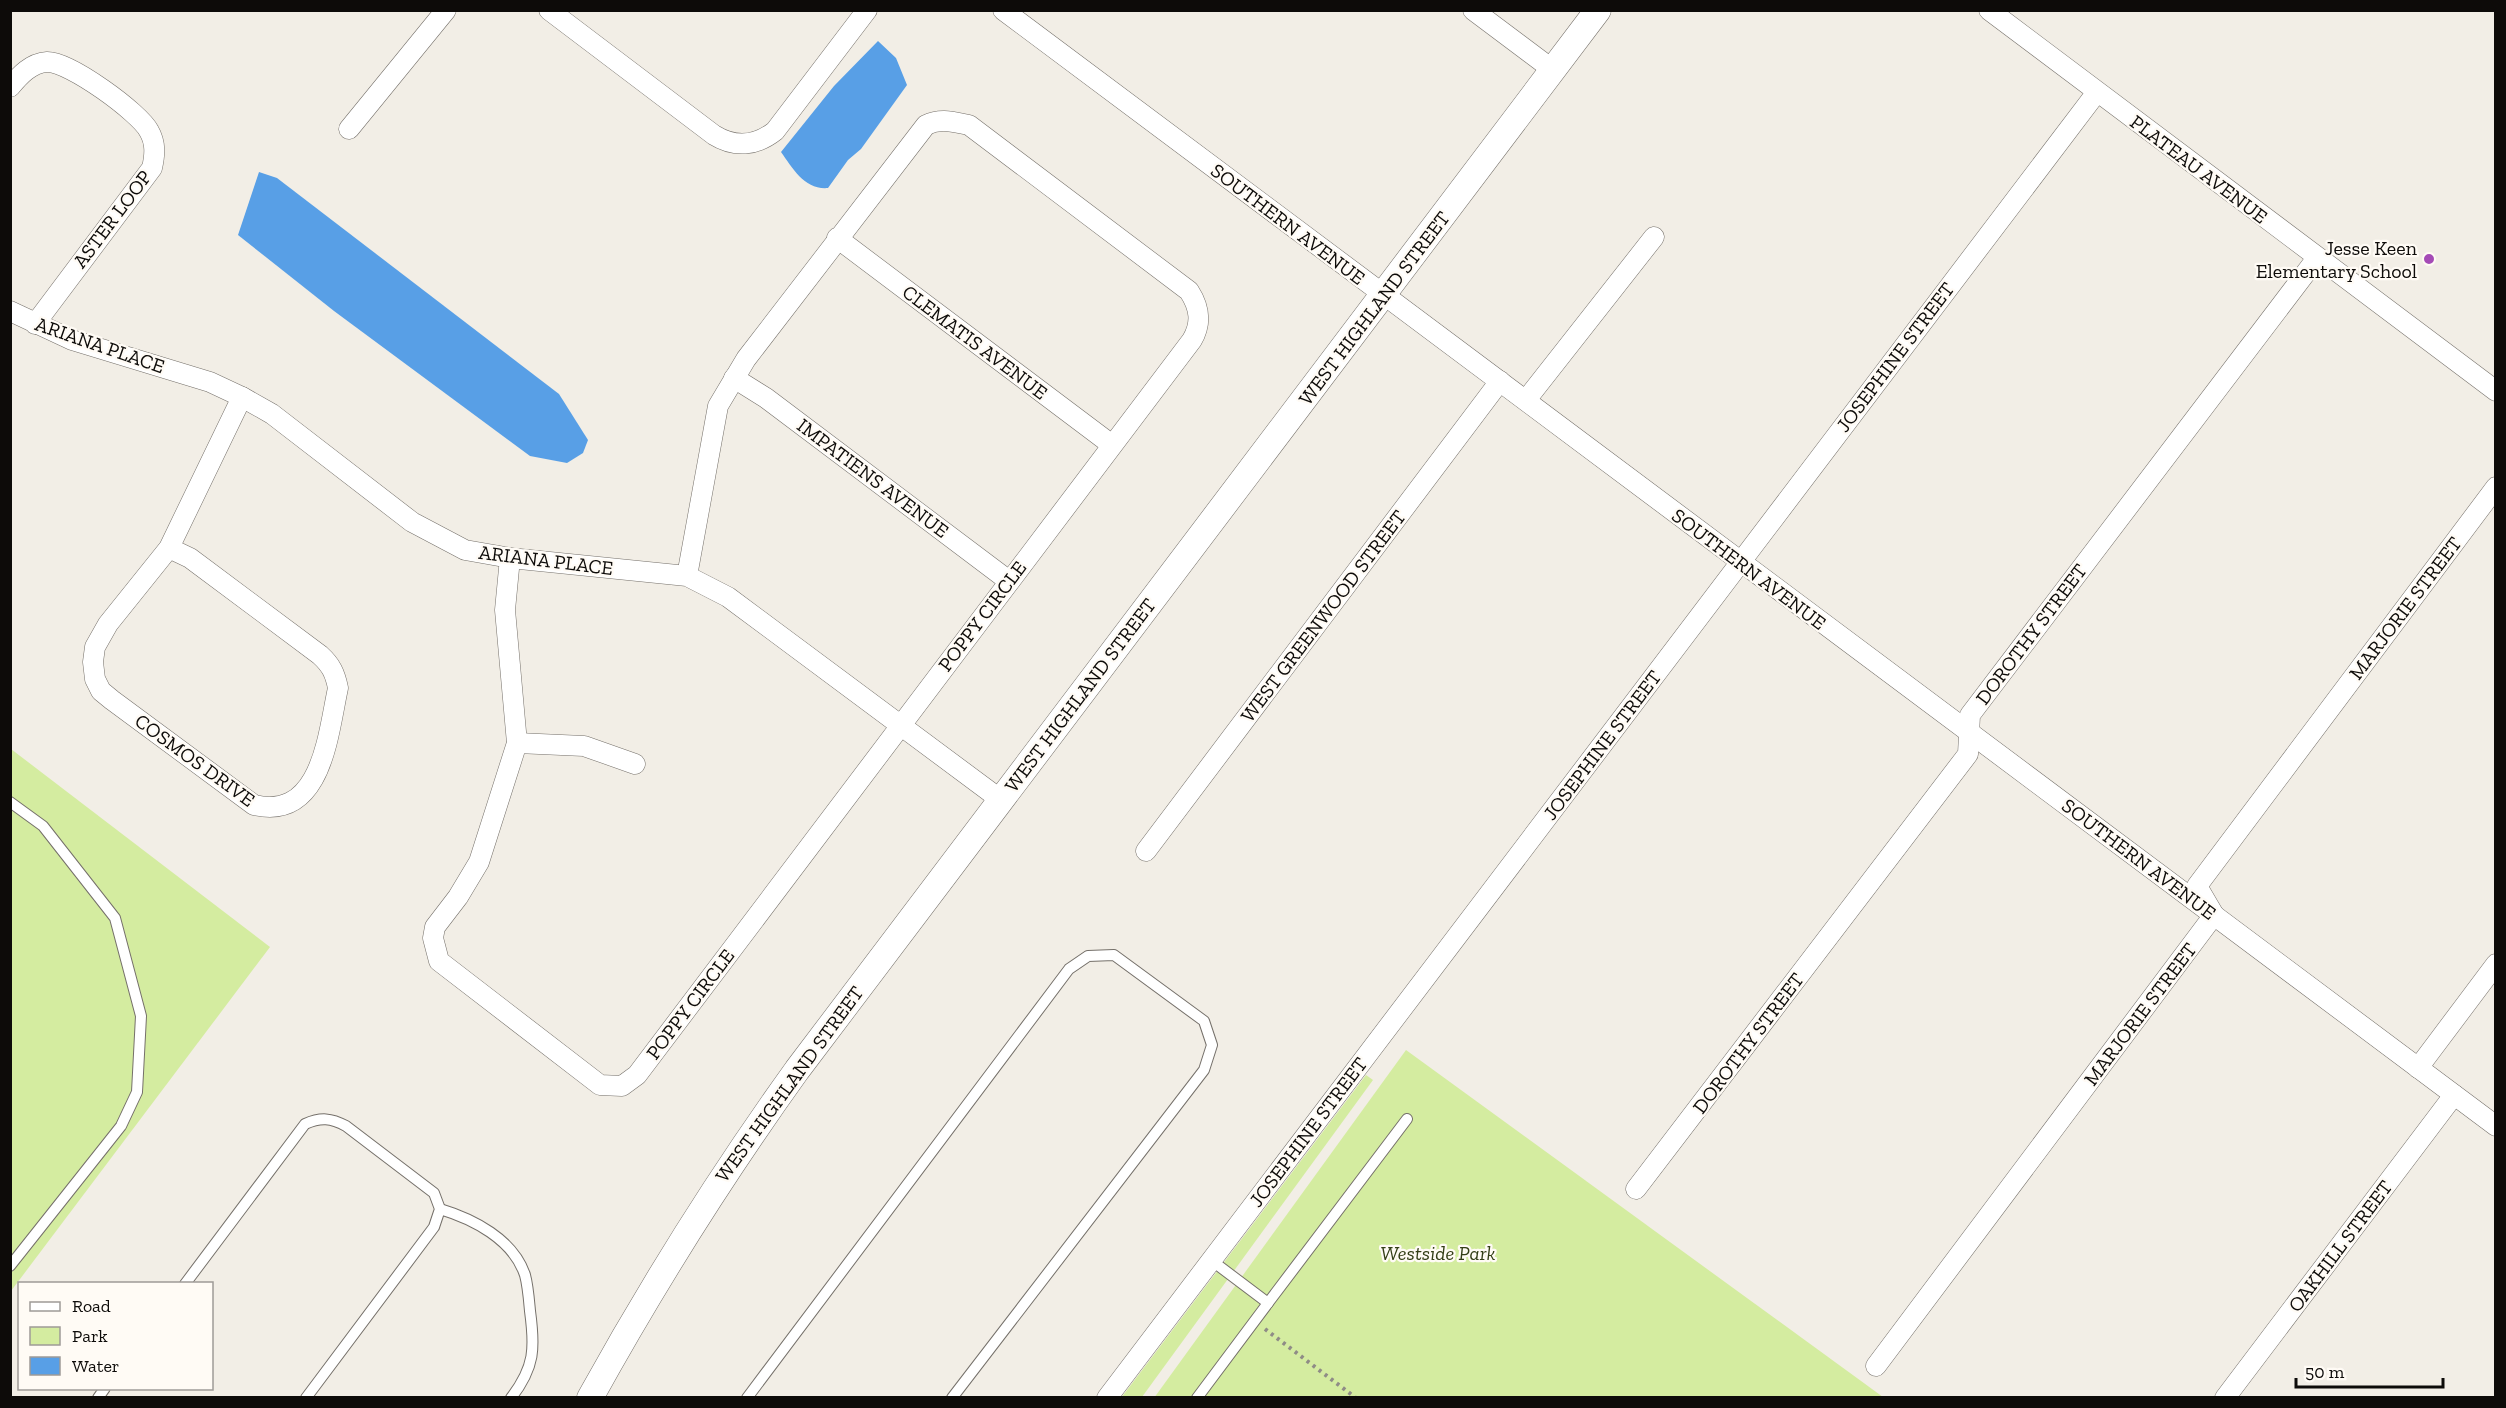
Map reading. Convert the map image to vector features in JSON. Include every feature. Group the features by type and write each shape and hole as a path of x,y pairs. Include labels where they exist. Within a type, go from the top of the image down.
{"street":[{"path":"349,129 446,10"},
{"path":"549,10 714,135 735,144 764,140 775,131 867,10"},
{"name":"SOUTHERN AVENUE","path":"1003,10 2496,1126"},
{"path":"1473,10 1552,70"},
{"name":"WEST HIGHLAND STREET","path":"590,1398 643,1302 726,1170 797,1070 1598,10"},
{"name":"PLATEAU AVENUE","path":"1989,10 2496,391"},
{"name":"ASTER LOOP","path":"10,87 32,66 48,62 64,65 88,78 144,123 154,142 152,168 35,324"},
{"name":"JOSEPHINE STREET","path":"1107,1398 2097,92"},
{"name":"POPPY CIRCLE","path":"510,558 505,610 517,743 479,862 458,897 435,927 435,951 439,961 600,1085 612,1088 622,1086 636,1075 1198,329 1196,302 1189,291 969,125 947,120 936,121 918,133 734,378 714,418 687,576"},
{"path":"1526,400 1654,237"},
{"name":"CLEMATIS AVENUE","path":"837,238 1112,445"},
{"name":"DOROTHY STREET","path":"1636,1189 1968,754 1970,715 2317,258"},
{"name":"ARIANA PLACE","path":"10,311 35,324 99,349 210,382 242,397 272,414 412,522 465,550 510,558 687,576 735,602 1001,800"},
{"name":"IMPATIENS AVENUE","path":"734,378 766,398 1009,581"},
{"name":"WEST GREENWOOD STREET","path":"1146,851 1500,381"},
{"name":"COSMOS DRIVE","path":"169,548 190,558 320,655 333,670 338,688 323,760 306,791 279,808 254,806 112,700 101,691 95,679 93,662 108,624 169,548 242,397"},
{"name":"MARJORIE STREET","path":"1876,1366 2214,915 2197,886 2496,487"},
{"path":"517,743 584,746 634,764"},
{"path":"2418,1068 2496,964"},
{"name":"OAKHILL STREET","path":"2226,1398 2454,1095"}],"lane":[{"path":"10,802 43,826 116,918 141,1016 137,1092 121,1126 10,1266"},
{"path":"747,1398 1069,969 1088,956 1114,955 1204,1021 1212,1045 1204,1070 952,1398"},
{"path":"186,1282 305,1124 318,1118 333,1120 346,1126 434,1193 440,1209 434,1227 306,1398"},
{"path":"1197,1398 1407,1119"},
{"path":"440,1209 464,1217 503,1243 518,1260 525,1275 534,1351 528,1371 511,1398"},
{"path":"1211,1260 1268,1303"}],"path":[{"path":"1254,1321 1356,1398"}],"green space":[{"path":"11,749 270,947 11,1291"},
{"name":"Westside Park","path":"1406,1050 1883,1397 1154,1398"},
{"path":"1366,1075 1373,1080 1142,1397 1121,1398"}],"water":[{"path":"878,41 896,58 907,85 861,149 848,160 828,188 813,186 800,177 781,152 834,86"},
{"path":"259,172 277,178 559,394 588,440 583,453 567,463 530,456 334,311 238,235"}],"place":[{"name":"Jesse Keen Elementary School","path":"2429,259"}]}
